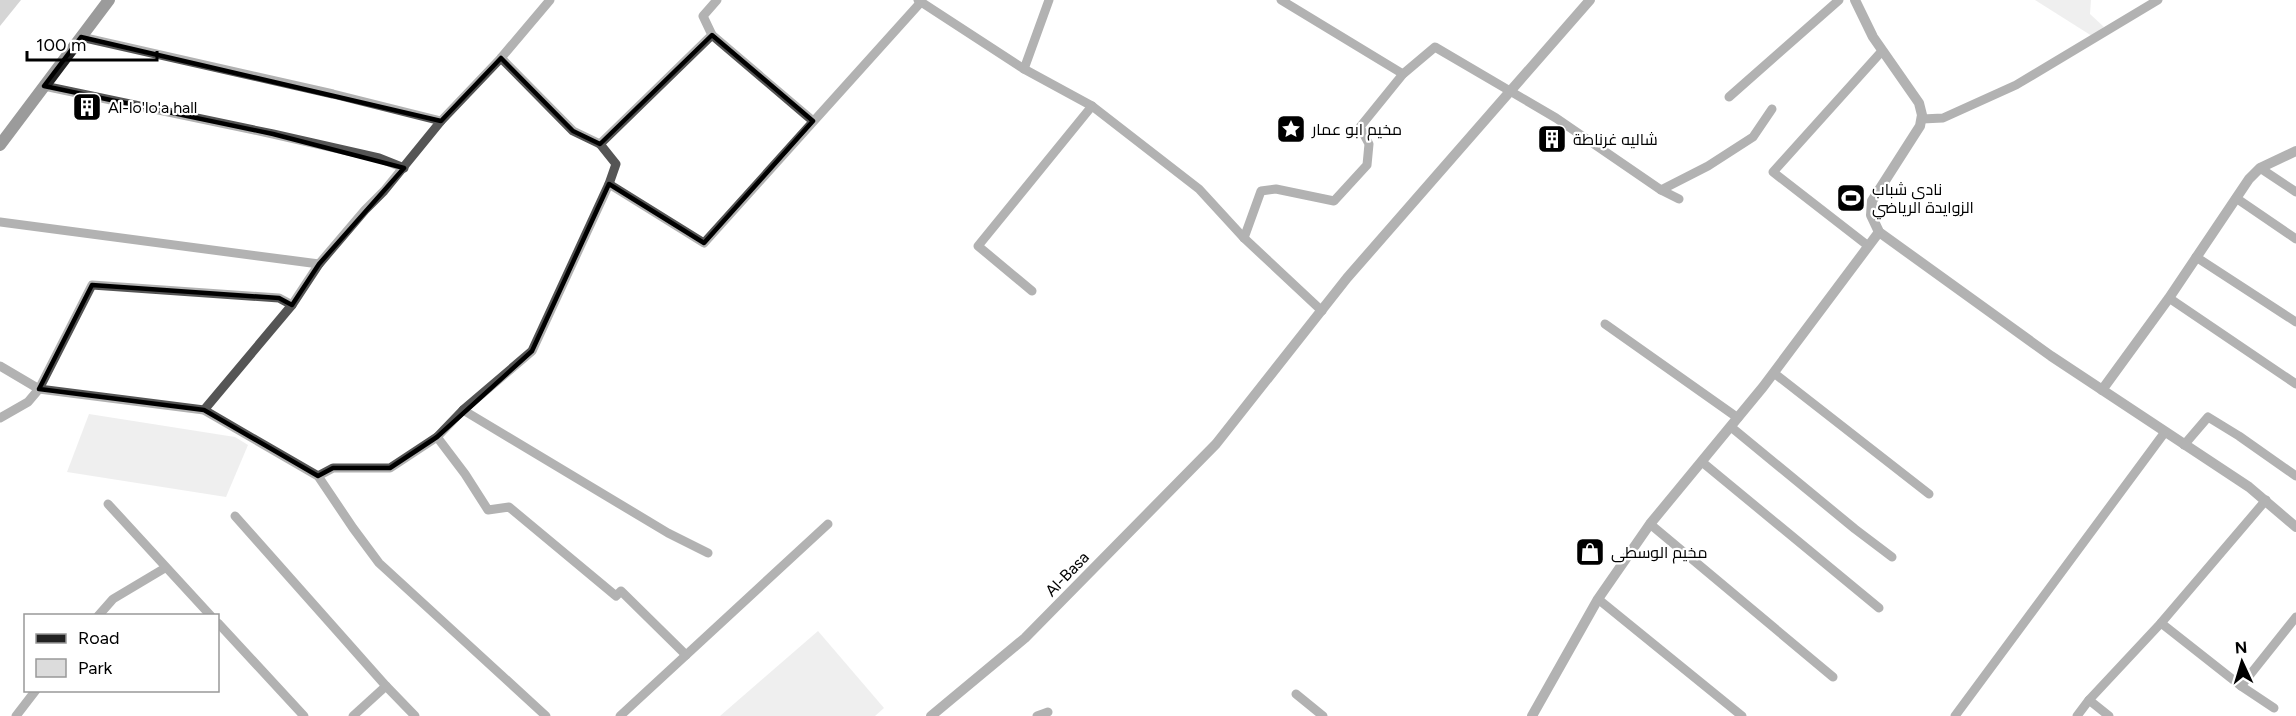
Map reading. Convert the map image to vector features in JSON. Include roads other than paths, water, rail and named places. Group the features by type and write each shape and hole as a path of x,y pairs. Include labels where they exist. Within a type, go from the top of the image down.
{"main road":[{"path":"0,145 109,0"}],"street":[{"path":"204,410 292,306 319,264 404,168 441,121 550,0"},
{"path":"717,0 703,16 712,35 813,121"},
{"path":"1024,69 1049,0"},
{"path":"1281,0 1403,74"},
{"name":"Al-Basa","path":"931,716 1025,638 1216,444 1247,401 1347,278 1590,0"},
{"path":"1729,97 1839,0"},
{"path":"1855,0 1882,51 1919,103 1922,119 1917,131 1872,201 1871,215 1879,232 2102,390 2266,501 2296,527"},
{"path":"1922,119 1943,118 2016,85 2158,0"},
{"path":"609,184 705,243 919,1 1024,69 1092,106 1199,189 1244,238 1322,311"},
{"path":"600,144 712,35"},
{"path":"81,37 441,121"},
{"path":"1244,238 1261,191 1276,189 1334,201 1367,165 1369,144 1360,127 1403,74 1435,47 1556,118 1661,190 1679,199"},
{"path":"1867,246 1773,172 1882,51"},
{"path":"318,476 333,468 390,468 436,437 463,410 532,351 609,184 616,164 600,144 573,131 501,57"},
{"path":"44,86 379,158 404,168"},
{"path":"1032,291 978,246 1092,106"},
{"path":"1661,190 1708,166 1753,137 1772,109"},
{"path":"2102,390 2169,298 2249,178 2260,168 2296,151"},
{"path":"2260,168 2296,192"},
{"path":"2236,198 2296,239"},
{"path":"0,222 319,264"},
{"path":"1532,716 1598,599 1650,524 1774,373 1879,232"},
{"path":"2196,257 2296,322"},
{"path":"0,418 28,402 39,389 92,285 279,298 292,306"},
{"path":"2169,298 2296,384"},
{"path":"1605,324 1734,422 1855,529 1892,557"},
{"path":"0,366 39,389 204,410 318,476 379,563 546,716"},
{"path":"1774,373 1929,494"},
{"path":"463,410 668,533 708,552"},
{"path":"2184,446 2208,417 2296,476"},
{"path":"1955,716 2165,432"},
{"path":"436,437 465,474 488,510 510,507 616,596 621,591 686,655"},
{"path":"1702,462 1879,608"},
{"path":"2077,716 2266,501"},
{"path":"108,504 210,614"},
{"path":"235,516 415,716"},
{"path":"620,716 828,524"},
{"path":"1650,524 1833,677"},
{"path":"99,614 113,599 165,568"},
{"path":"1598,599 1742,716"},
{"path":"2241,686 2296,618"},
{"path":"2161,623 2241,686 2274,708"},
{"path":"219,624 304,716"},
{"path":"353,716 386,686"},
{"path":"16,716 34,692"},
{"path":"1296,694 1323,716"},
{"path":"2089,700 2109,716"},
{"path":"1037,716 1048,712"}],"place":[{"name":"Al-lo'lo'a hall","path":"87,107"},
{"name":"مخيم ابو عمار","path":"1291,129"},
{"name":"شاليه غرناطة","path":"1552,139"},
{"name":"نادي شباب الزوايدة الرياضي","path":"1851,198"},
{"name":"مخيم الوسطى","path":"1590,552"}]}
